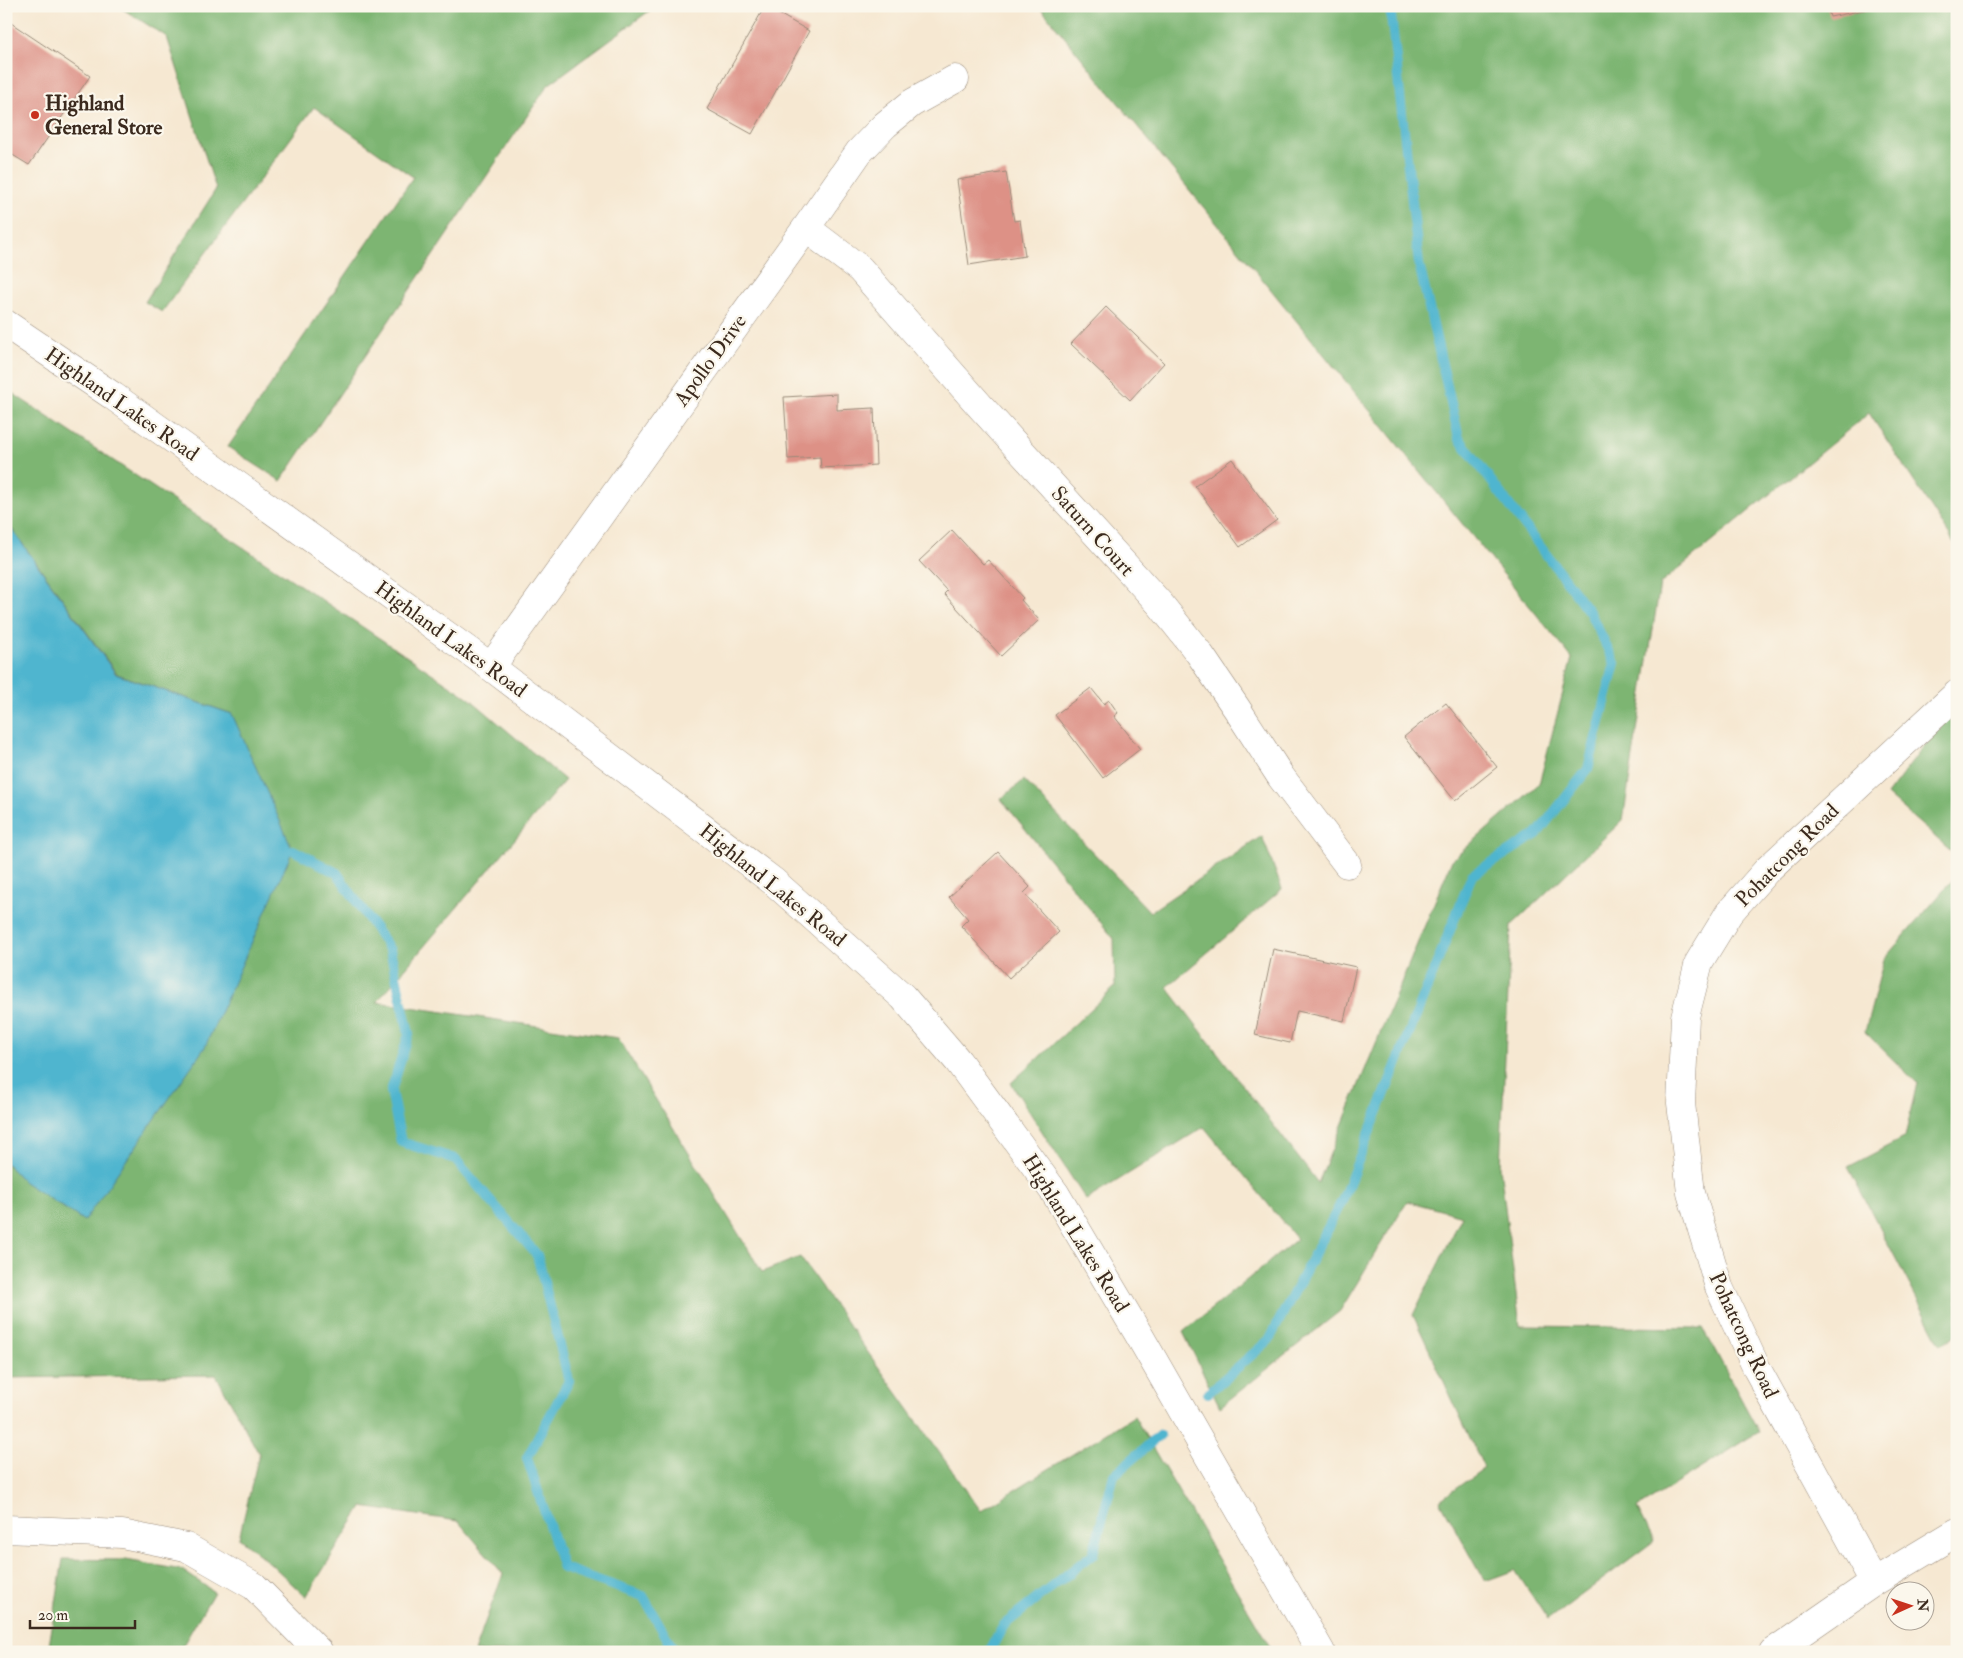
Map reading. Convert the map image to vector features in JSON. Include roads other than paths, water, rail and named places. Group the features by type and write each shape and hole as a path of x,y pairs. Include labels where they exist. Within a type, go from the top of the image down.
{"street":[{"name":"Apollo Drive","path":"491,667 859,152 912,103 955,79"},
{"name":"Saturn Court","path":"806,228 860,269 987,414 1160,604 1199,653 1281,777 1347,864"},
{"name":"Highland Lakes Road","path":"6,324 113,396 491,667 774,882 903,997 958,1061 1055,1193 1144,1343 1321,1652"},
{"name":"Pohatcong Road","path":"1874,1582 1757,1369 1718,1287 1691,1193 1681,1103 1684,1018 1698,962 1729,913 1767,870 1957,694"},
{"path":"6,1529 122,1534 186,1547 254,1586 320,1652"},
{"path":"1773,1652 1874,1582 1957,1532"}],"water":[{"path":"6,521 116,674 232,714 293,850 205,1047 84,1221 24,1182 6,1163"}],"waterway":[{"path":"1208,1393 1269,1340 1342,1201 1472,875 1537,834 1588,769 1615,663 1590,613 1459,438 1419,264 1390,6"},
{"path":"293,850 337,873 390,950 409,1034 391,1091 401,1142 455,1159 537,1255 569,1381 527,1458 563,1568 643,1596 675,1652"},
{"path":"989,1652 1004,1625 1093,1554 1114,1475 1160,1435"}],"place":[{"name":"Highland General Store","path":"35,115"}]}
